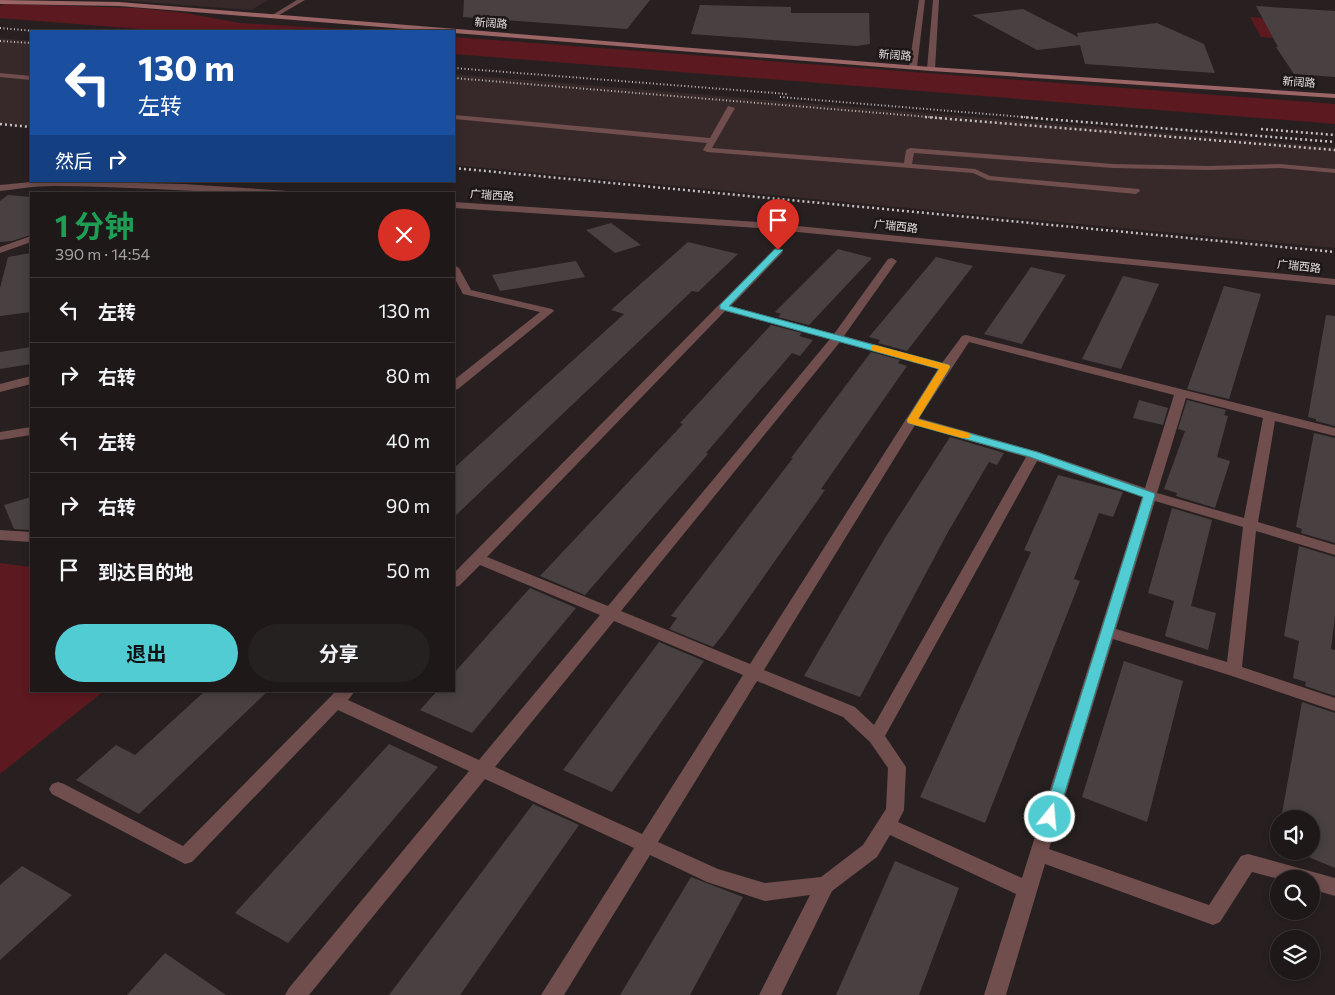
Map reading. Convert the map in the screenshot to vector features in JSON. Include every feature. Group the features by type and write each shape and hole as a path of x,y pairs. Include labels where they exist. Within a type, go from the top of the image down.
{"main road":[{"name":"新阔路","path":"0,2 66,1 177,8 440,30"},
{"name":"新阔路","path":"455,31 930,69 1335,96"}],"street":[{"path":"272,17 302,0"},
{"path":"913,67 922,0"},
{"path":"930,69 936,0"},
{"path":"257,16 271,8"},
{"path":"0,188 51,183 232,192"},
{"name":"广瑞西路","path":"455,205 758,225 1335,282"},
{"path":"0,250 30,240"},
{"path":"455,581 778,250"},
{"path":"296,995 837,338 892,261"},
{"path":"455,270 467,292 548,311 455,385"},
{"path":"723,307 945,367"},
{"path":"552,995 945,367 966,338 1335,432"},
{"path":"0,388 30,380"},
{"path":"995,995 1181,393"},
{"path":"1234,670 1250,525 1270,415"},
{"path":"912,420 1034,455 1150,495 1335,550"},
{"path":"0,436 30,431"},
{"path":"876,737 1034,455"},
{"path":"0,536 30,537"},
{"path":"477,558 848,712 876,737 897,767 895,810 870,851 825,885 770,995"},
{"path":"1107,632 1234,670 1335,705"},
{"path":"58,789 185,856 341,696 483,769 714,876 765,892 825,885"},
{"path":"886,825 1028,890"},
{"path":"1039,854 1213,916 1248,862 1276,870"},
{"path":"1320,883 1335,887"}],"lane":[{"path":"0,75 30,78"},
{"path":"731,108 705,153 908,166 976,172 988,178 1136,190"},
{"path":"455,117 712,141"},
{"path":"908,166 910,150 1113,166 1209,168 1280,166 1335,171"}],"shaded area":[{"path":"117,0 269,0 251,10"},
{"path":"5,4 137,8 185,13 240,23 358,30 152,30 0,18 0,6"},
{"path":"1250,17 1335,23 1335,42 1261,37"},
{"path":"455,37 1335,104 1335,124 455,54"},
{"path":"0,38 30,41 30,126 0,124"},
{"path":"455,74 1335,147 1335,248 455,165"},
{"path":"0,563 30,567 30,692 103,692 0,774"}],"building":[{"path":"464,0 650,0 627,29 463,17"},
{"path":"700,5 791,7 791,13 869,13 870,44 856,46 691,34"},
{"path":"1256,6 1335,11 1335,77 1294,74 1276,47 1278,47"},
{"path":"1023,9 1078,37 1077,33 1157,23 1204,44 1215,73 1085,64 1080,45 1037,50 972,15"},
{"path":"8,195 30,197 30,235 12,241 0,242 0,201"},
{"path":"611,223 641,245 615,253 586,230"},
{"path":"688,242 738,254 698,292 692,291 455,516 455,467 624,314 611,310"},
{"path":"838,249 872,258 809,325 778,317 781,314 775,312"},
{"path":"30,253 30,312 0,316 0,288 8,257"},
{"path":"936,257 973,266 907,351 878,343 880,340 869,337"},
{"path":"576,261 585,277 500,291 492,275"},
{"path":"1031,267 1066,275 1022,344 984,334"},
{"path":"1123,276 1159,284 1121,369 1082,359"},
{"path":"1224,286 1261,294 1229,399 1187,389"},
{"path":"1326,315 1335,316 1335,426 1308,417"},
{"path":"771,325 802,333 799,336 813,340 800,356 792,353 706,453 708,454 585,595 540,576 683,424 680,423"},
{"path":"30,347 30,364 0,369 0,352"},
{"path":"871,352 900,360 898,363 907,366 821,489 825,490 722,636 713,647 669,629 677,618 671,616 793,458 791,458"},
{"path":"1139,400 1168,408 1163,425 1133,418"},
{"path":"1187,400 1226,410 1224,415 1228,416 1217,457 1230,461 1215,508 1176,496 1177,493 1164,489 1185,431 1178,429"},
{"path":"1314,433 1335,438 1335,543 1301,533 1302,529 1296,527"},
{"path":"950,437 1004,453 997,465 989,462 948,532 860,697 804,676 885,538"},
{"path":"1058,475 1123,492 1113,517 1099,513 1074,579 1080,581 985,823 920,797 1031,552 1024,550"},
{"path":"30,497 30,530 14,529 4,505"},
{"path":"1172,508 1212,520 1191,606 1216,613 1208,650 1165,636 1174,601 1148,593"},
{"path":"1299,546 1335,557 1335,616 1331,649 1335,650 1335,696 1305,686 1306,682 1293,678 1299,641 1284,636"},
{"path":"530,588 576,608 472,733 420,710 436,692 455,692 455,672"},
{"path":"659,642 704,661 612,792 563,770"},
{"path":"1124,661 1183,681 1147,822 1082,797"},
{"path":"204,692 267,692 139,814 76,780 116,745 135,755"},
{"path":"1302,702 1335,713 1335,868 1316,860 1320,860 1320,810 1283,810"},
{"path":"389,744 438,767 288,943 235,913"},
{"path":"533,804 579,825 460,995 389,995"},
{"path":"895,861 959,888 919,995 836,995"},
{"path":"22,866 72,895 0,960 0,885"},
{"path":"691,877 743,897 690,995 620,995"},
{"path":"165,953 226,995 127,995"}],"railway":[{"path":"0,28 30,31"},
{"path":"0,41 30,43"},
{"path":"455,68 787,94"},
{"path":"455,78 941,118"},
{"path":"780,97 1036,118"},
{"path":"925,117 1335,150"},
{"path":"1021,117 1335,142"},
{"path":"0,124 30,127"},
{"path":"1261,129 1335,135"},
{"path":"455,168 1335,252"}],"slow traffic":[{"path":"875,348 945,367 912,420 966,436"}],"route":[{"path":"778,250 723,307 945,367 912,420 1034,455 1150,495 1050,817"}]}
